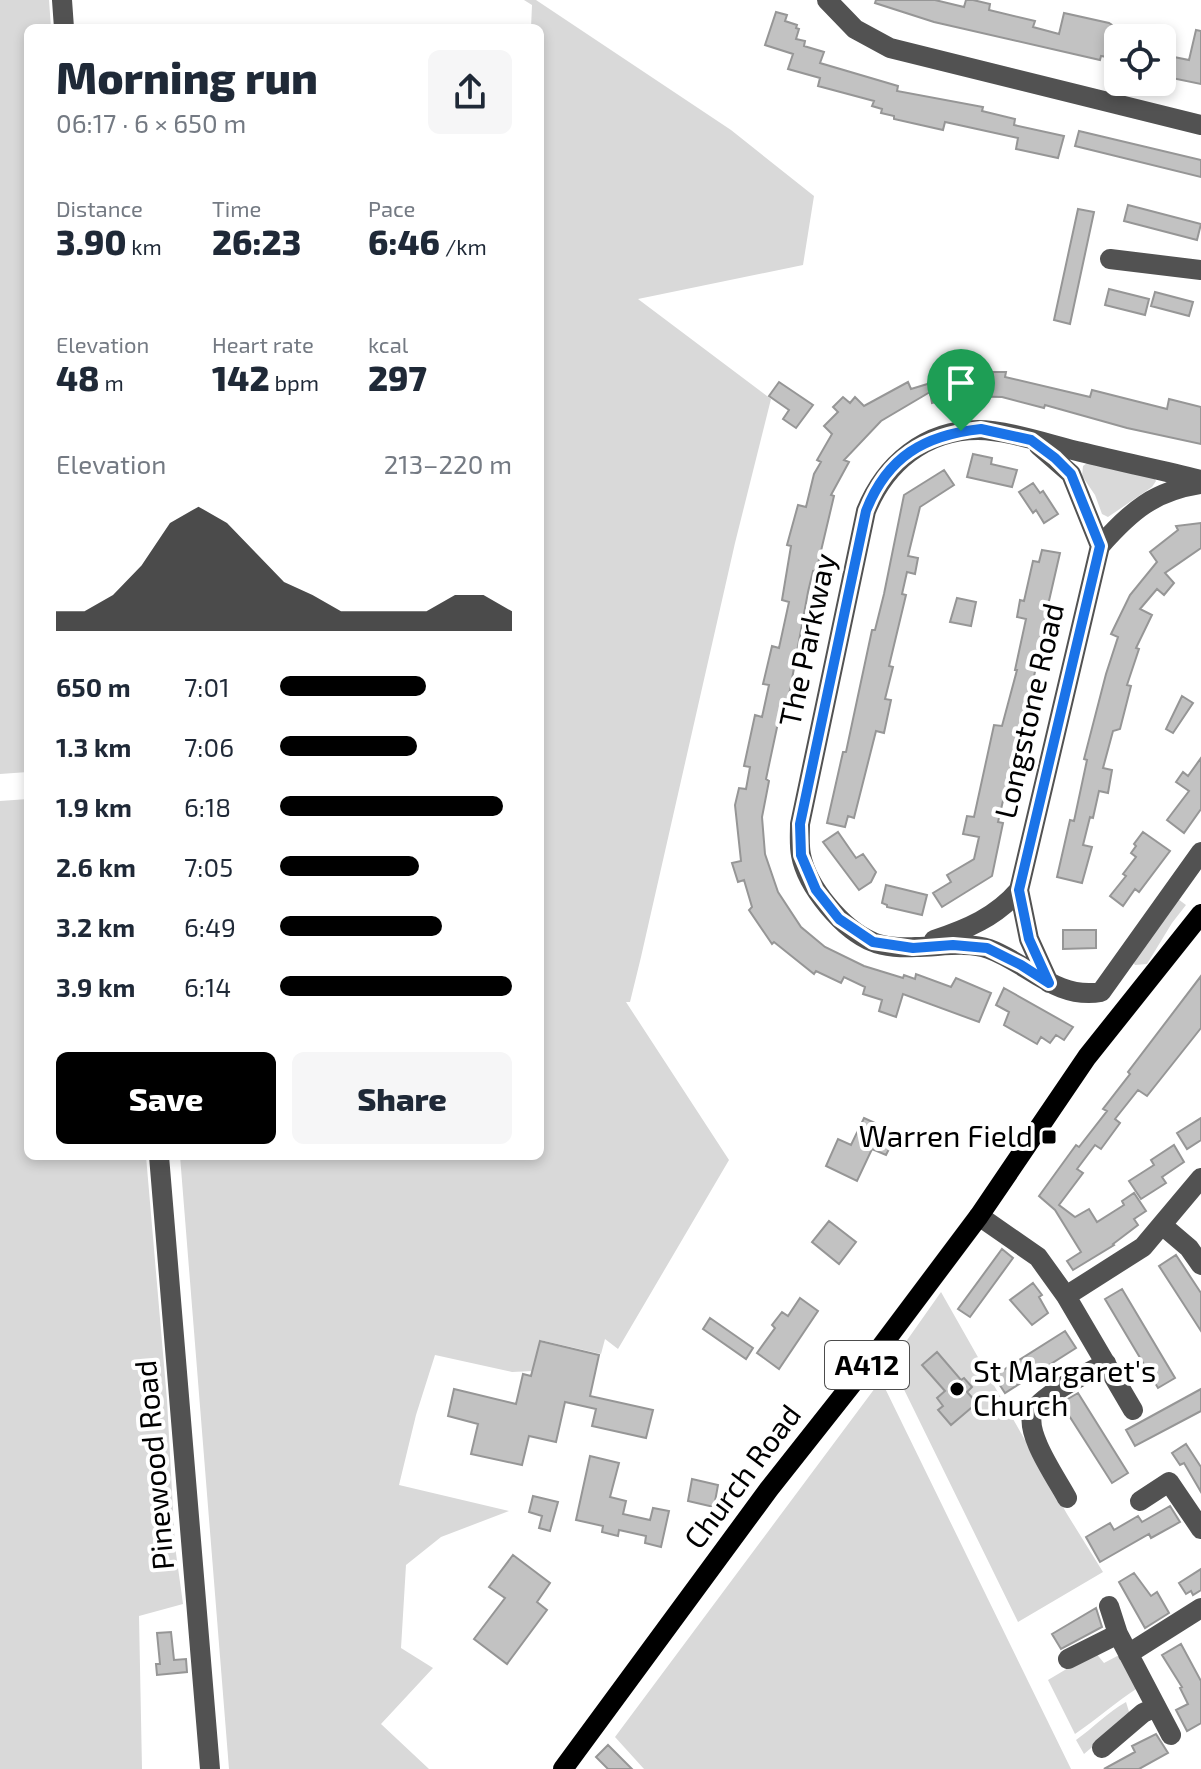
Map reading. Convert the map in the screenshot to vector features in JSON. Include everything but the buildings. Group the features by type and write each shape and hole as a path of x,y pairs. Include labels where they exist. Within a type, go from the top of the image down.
{"main road":[{"name":"Church Road","path":"563,1769 769,1489 979,1216 1087,1057 1201,914"}],"street":[{"path":"62,0 64,24"},
{"path":"827,0 855,29 890,48 1201,125"},
{"path":"1110,259 1201,270"},
{"name":"The Parkway","path":"1049,983 987,948 953,945 913,948 873,942 839,919 816,890 801,855 800,824 866,511 873,492 886,473 922,443 940,436 981,429 1201,482"},
{"path":"1031,440 1071,474 1100,546 1133,511 1156,496 1201,482"},
{"name":"Longstone Road","path":"1019,890 1100,546"},
{"path":"1019,890 1029,939 1049,983 1085,995 1101,992 1201,852"},
{"path":"913,948 990,917 1019,890"},
{"path":"1118,966 1146,980"},
{"name":"Pinewood Road","path":"159,1160 210,1769"},
{"path":"1066,1296 1143,1247 1201,1178"},
{"path":"979,1216 1038,1257 1066,1296 1133,1410"},
{"path":"1162,1225 1189,1248 1201,1265"},
{"path":"1068,1490 1035,1440 1031,1424 1033,1411 1043,1400 1106,1363"},
{"path":"1140,1501 1169,1482 1201,1529"},
{"path":"1109,1606 1118,1634 1171,1735"},
{"path":"1128,1654 1201,1608"},
{"path":"1068,1659 1118,1634"},
{"path":"1102,1748 1143,1713 1156,1707"}],"shaded area":[{"path":"0,0 49,0 51,24 24,24 24,772 0,774"},
{"path":"524,0 536,0 731,130 814,196 803,265 638,299 771,399 641,957 630,1002 626,1002 729,1160 618,1349 605,1339 601,1354 540,1340 533,1371 512,1372 435,1355 399,1485 509,1511 441,1537 406,1565 401,1648 433,1668 381,1724 429,1769 229,1769 180,1160 544,1160 544,24 531,24 532,5"},
{"path":"1091,460 1152,474 1156,481 1108,517 1102,514 1095,495 1082,476 1083,466"},
{"path":"24,799 24,1160 146,1160 167,1400 175,1546 183,1604 139,1616 142,1769 0,1769 0,801"},
{"path":"1170,893 1186,905 1147,964 1135,965 1129,956"},
{"path":"941,1292 1103,1572 1018,1622 891,1363"},
{"path":"881,1380 1071,1769 644,1769 615,1737"},
{"path":"1095,1652 1104,1663 1121,1654 1139,1687 1075,1734 1048,1680"},
{"path":"1126,1702 1130,1715 1084,1754 1076,1740"}],"place":[{"name":"Warren Field","path":"1049,1137"},
{"name":"St Margaret's Church","path":"957,1389"}],"route":[{"path":"981,429 1031,440 1055,458 1071,474 1100,546 1019,890 1029,939 1049,983 987,948 953,945 913,948 873,942 839,919 816,890 801,855 800,824 866,511 873,492 886,473 922,443 961,431 981,429"}]}
